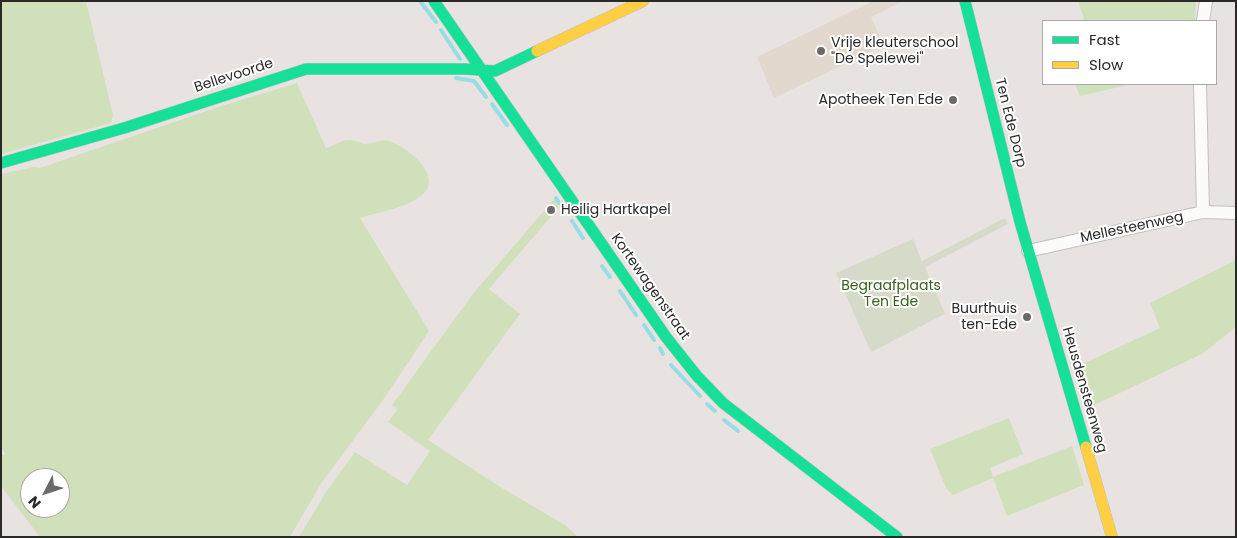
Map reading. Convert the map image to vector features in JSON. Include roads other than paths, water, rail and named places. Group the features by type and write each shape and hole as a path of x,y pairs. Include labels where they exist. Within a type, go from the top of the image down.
{"street":[{"name":"Kortewagenstraat","path":"434,1 666,337 697,376 724,403 897,537"},
{"name":"Bellevoorde","path":"1,163 124,128 306,69 495,71 643,1"},
{"name":"Ten Ede Dorp","path":"965,1 1028,251"},
{"path":"1203,20 1206,1"},
{"path":"1200,85 1203,212"},
{"name":"Mellesteenweg","path":"1028,251 1203,212 1236,213"},
{"name":"Heusdensteenweg","path":"1028,251 1112,537"}],"waterway":[{"path":"420,1 436,22"},
{"path":"441,30 460,59"},
{"path":"456,78 474,81 486,97"},
{"path":"492,104 507,125"},
{"path":"556,198 559,203"},
{"path":"572,221 583,238"},
{"path":"602,266 610,277"},
{"path":"620,291 636,315"},
{"path":"644,325 654,340"},
{"path":"660,348 663,354"},
{"path":"671,365 700,396"},
{"path":"707,404 715,411"},
{"path":"724,420 738,431"}],"place":[{"name":"Vrije kleuterschool \"De Spelewei\"","path":"821,51"},
{"name":"Apotheek Ten Ede","path":"953,100"},
{"name":"Heilig Hartkapel","path":"551,210"},
{"name":"Buurthuis ten-Ede","path":"1027,317"}],"park label":[{"name":"Begraafplaats Ten Ede","path":"891,294"}]}
